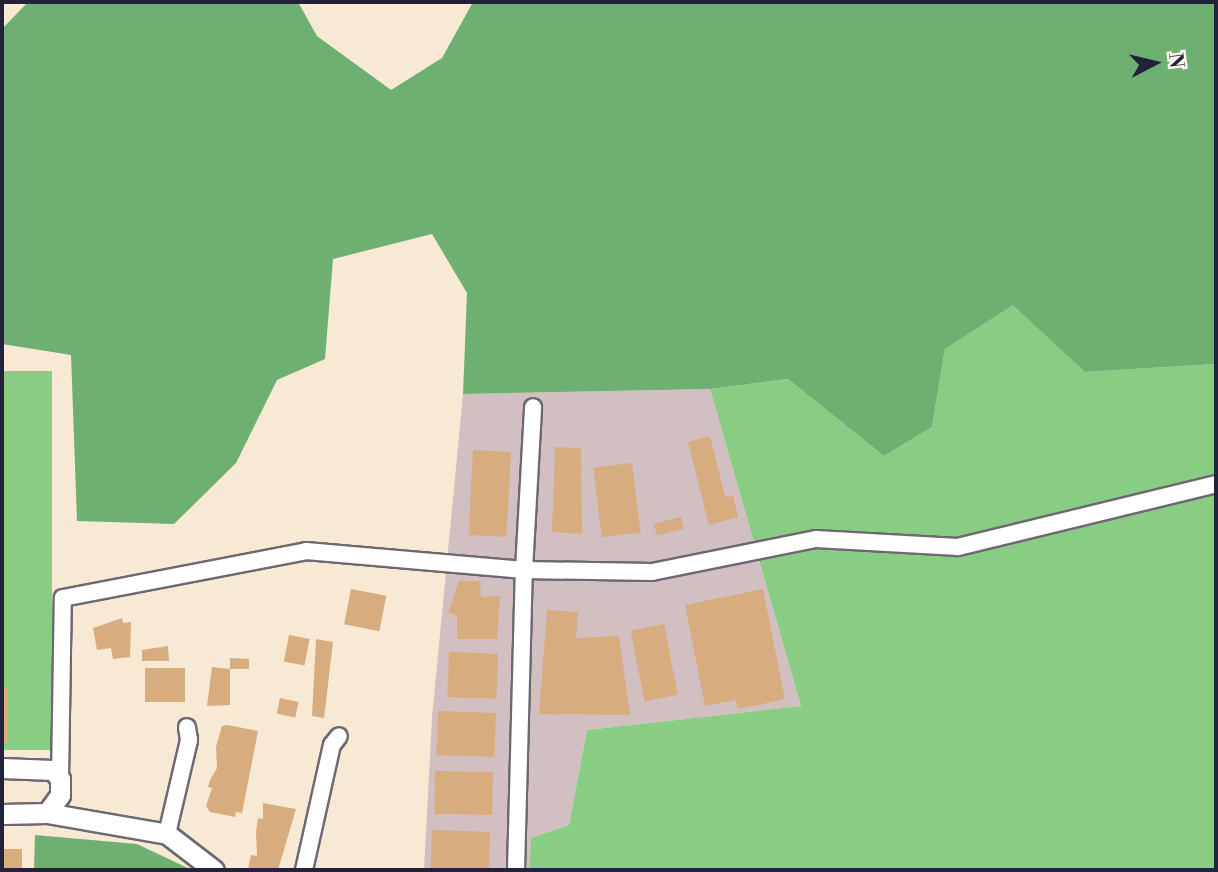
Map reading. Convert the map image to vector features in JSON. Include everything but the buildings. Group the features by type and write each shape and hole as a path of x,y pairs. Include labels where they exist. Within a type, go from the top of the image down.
{"street":[{"path":"516,870 524,570 533,407"},
{"path":"47,813 59,800 63,598 306,551 524,570 652,572 816,539 958,547 1216,484"},
{"path":"167,834 189,740 187,727"},
{"path":"304,870 332,745 339,736"},
{"path":"2,768 49,768 60,779"},
{"path":"2,814 47,813 167,834 214,870"}],"shaded area":[{"path":"710,389 801,706 587,730 569,825 531,838 529,870 424,870 432,718 463,394"}],"green space":[{"path":"28,2 298,2 317,36 391,90 442,58 473,2 1216,2 1216,364 1085,372 1013,305 945,349 932,427 884,456 788,379 710,389 463,394 467,293 432,234 333,259 325,359 277,380 236,463 174,524 77,521 71,355 2,344 2,29"},
{"path":"1014,304 1085,372 1216,364 1216,870 529,870 531,838 569,825 587,730 801,706 710,389 788,379 884,456 932,427 945,349"},
{"path":"2,371 52,371 52,750 2,750"},
{"path":"35,835 137,844 192,870 34,870"}]}
